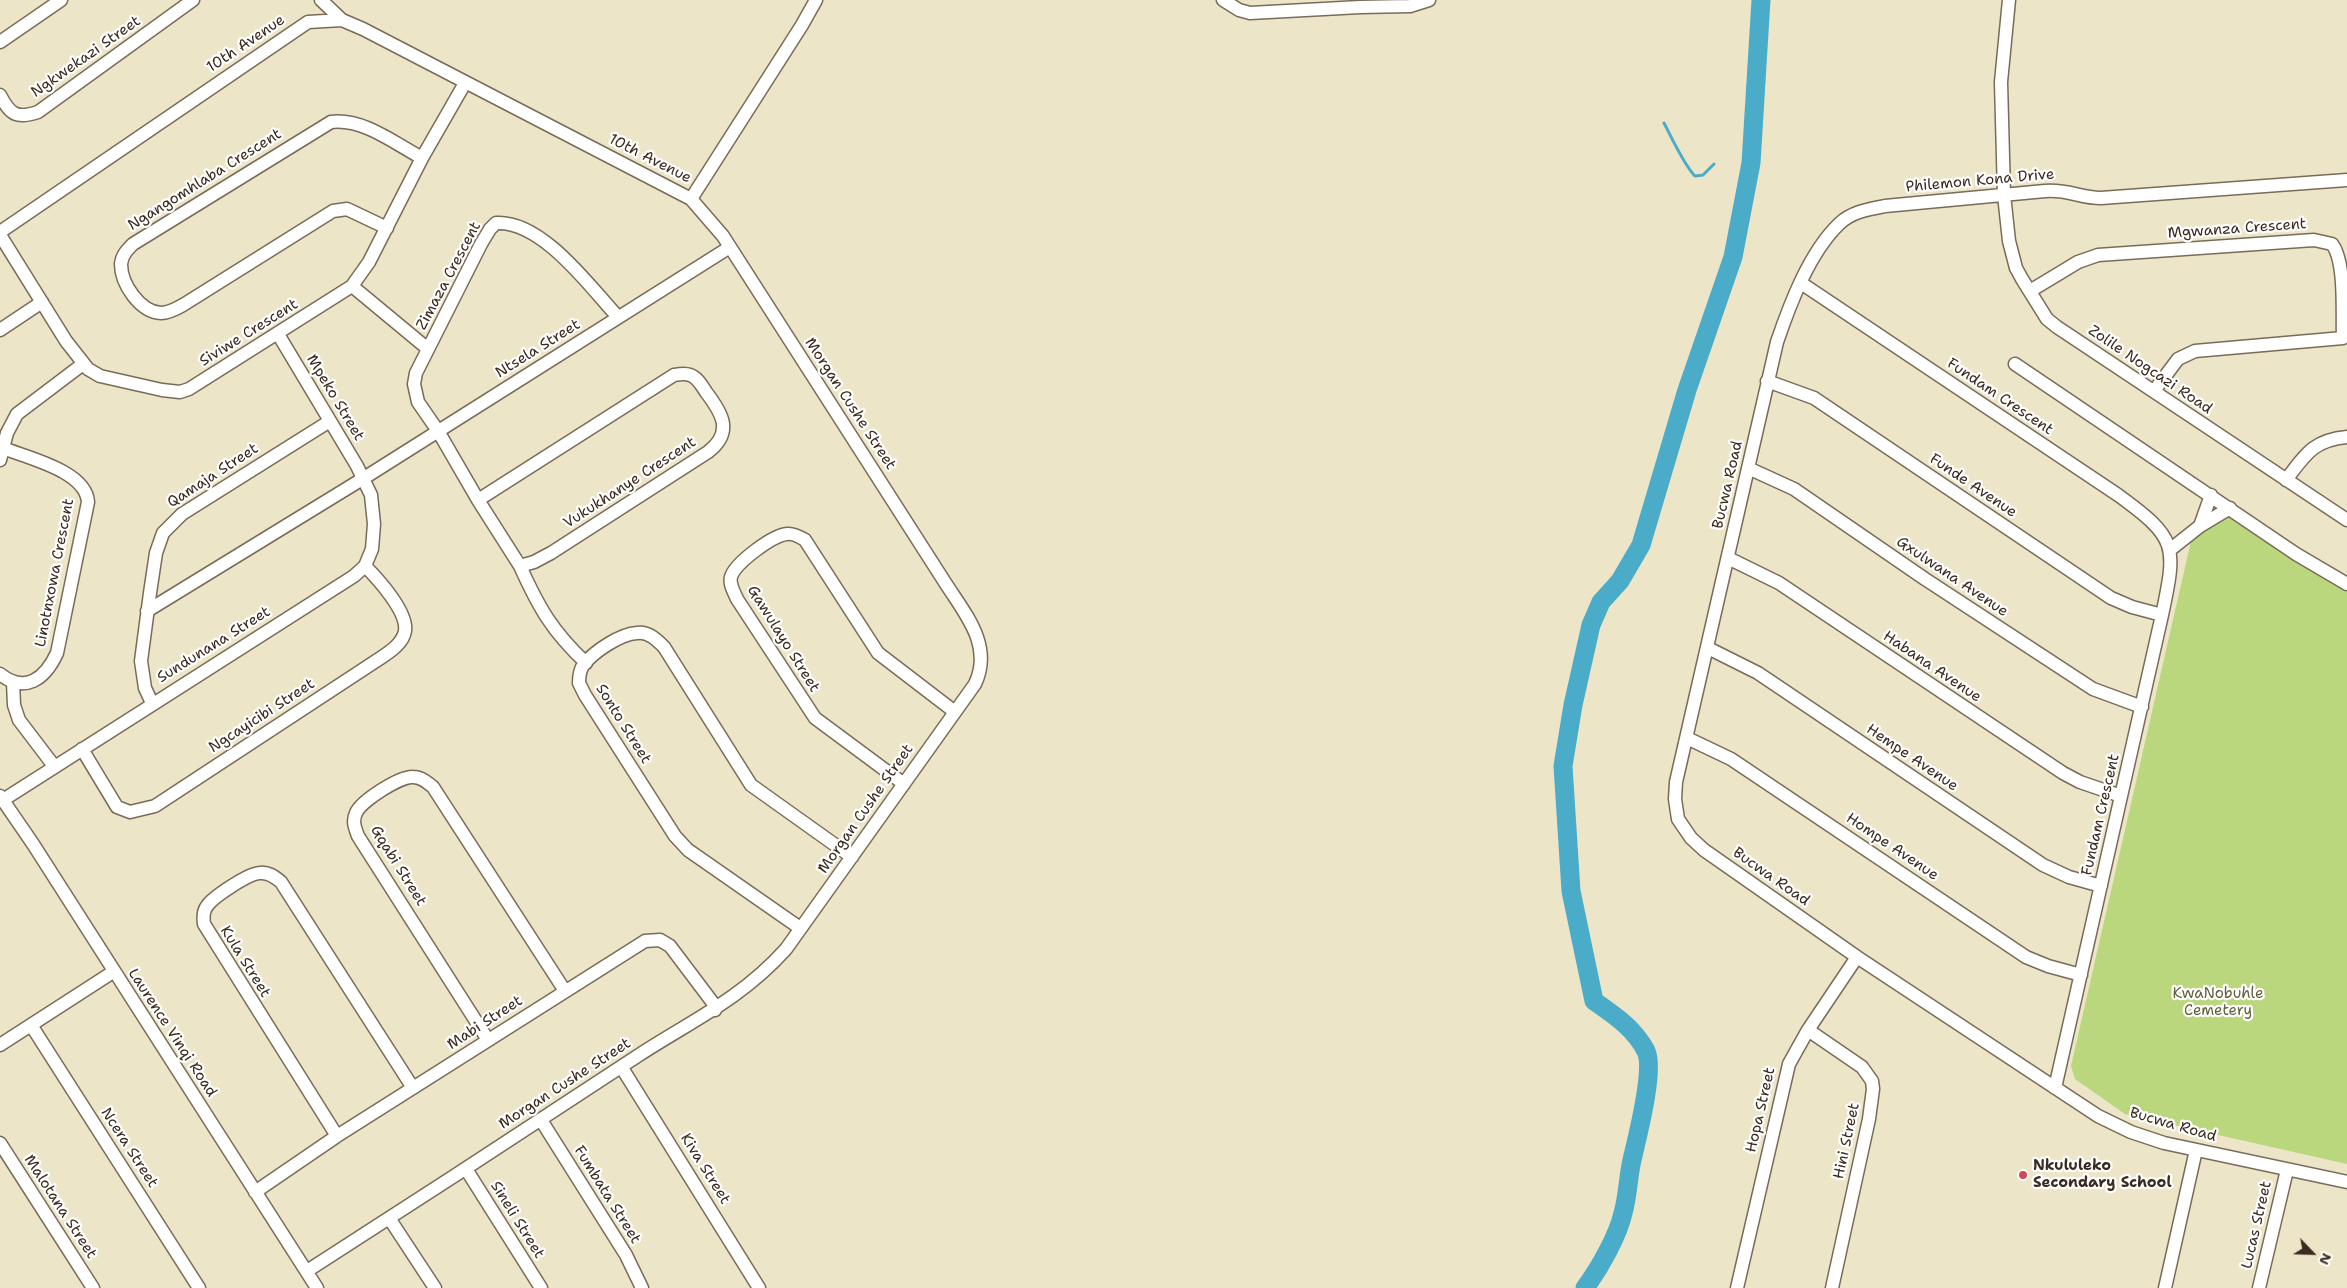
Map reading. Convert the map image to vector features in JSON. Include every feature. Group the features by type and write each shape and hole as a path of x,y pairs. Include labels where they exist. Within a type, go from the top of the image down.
{"street":[{"path":"0,42 61,0"},
{"name":"Ngkwekazi Street","path":"0,95 7,108 16,114 24,116 38,112 194,0"},
{"path":"321,0 342,20"},
{"path":"692,198 816,0"},
{"path":"1223,0 1239,10 1250,13 1358,3 1410,6 1429,0"},
{"name":"Zolile Nogcazi Road","path":"2009,0 2001,82 2004,195 2011,252 2016,268 2047,319 2347,520"},
{"name":"10th Avenue","path":"0,234 290,33 308,22 342,20 364,29 465,83 692,198"},
{"name":"Siviwe Crescent","path":"0,234 83,364 100,376 162,390 180,392 278,334 352,286 369,262 422,158 465,83"},
{"name":"Ngangomhlaba Crescent","path":"387,228 347,209 333,211 183,305 167,313 154,312 140,304 124,280 121,264 123,254 132,244 331,122 357,123 422,158"},
{"name":"Philemon Kona Drive","path":"1800,283 1824,242 1839,223 1866,209 2058,190 2100,198 2347,180"},
{"name":"Morgan Cushe Street","path":"306,1271 622,1068 638,1055 714,1010 764,973 786,949 852,858 980,674 982,656 976,632 730,247 710,218 692,198"},
{"name":"Zimaza Crescent","path":"438,431 415,395 416,373 481,244 496,223 514,224 558,252 618,317"},
{"name":"Mgwanza Crescent","path":"2030,291 2078,262 2098,256 2314,240 2332,244 2337,252 2340,266 2343,338 2195,352 2178,359 2154,391"},
{"name":"Ntsela Street","path":"147,611 364,478 730,247"},
{"name":"Bucwa Road","path":"1800,283 1779,335 1767,382 1676,782 1675,799 1678,819 1691,838 1718,860 1857,957 2098,1116 2131,1132 2196,1150 2347,1182"},
{"name":"Fundam Crescent","path":"1800,283 2118,495 2159,529 2171,549 2169,582 2162,615 2055,1088"},
{"path":"352,286 428,349"},
{"path":"0,330 42,302"},
{"name":"Mpeko Street","path":"278,334 364,478"},
{"path":"1,454 11,424 18,414 83,364"},
{"path":"2015,364 2296,554 2347,584"},
{"name":"Vukukhanye Crescent","path":"478,500 674,375 688,374 693,376 723,418 720,441 708,452 551,553 534,562 520,566"},
{"name":"Funde Avenue","path":"1767,382 1814,398 2111,598 2132,607 2162,615"},
{"name":"Qamaja Street","path":"152,703 145,688 141,661 156,553 163,533 173,522 330,421"},
{"path":"438,431 478,500 520,566 538,607 550,624 586,663 605,647 638,632 647,634 657,640 664,647 751,785 852,858"},
{"path":"2286,480 2312,448 2335,438 2347,437"},
{"name":"Linotnxowa Crescent","path":"1,454 48,465 75,479 86,490 88,502 57,653 49,668 42,674 24,684 12,682"},
{"name":"Gxulwana Avenue","path":"1748,468 1794,489 1925,579 2093,689 2142,707"},
{"path":"364,478 371,495 374,524 372,549 365,566"},
{"path":"2200,526 2211,496"},
{"path":"2171,549 2200,526 2230,508"},
{"name":"Gawulayo Street","path":"904,784 814,718 737,599 731,584 731,577 736,568 745,559 776,538 787,534 798,536 805,540 878,652 955,712"},
{"name":"Habana Avenue","path":"1728,558 1779,583 2044,762 2080,782 2121,796"},
{"name":"Sundunana Street","path":"1,798 82,749 354,576 365,566"},
{"name":"Ngcayicibi Street","path":"82,749 117,807 130,812 155,806 396,646 405,632 405,624 394,602 365,566"},
{"name":"Hempe Avenue","path":"1708,648 1758,672 2043,865 2069,877 2101,886"},
{"name":"Sonto Street","path":"586,663 580,675 579,683 585,695 675,836 688,850 800,928"},
{"path":"0,674 12,682 14,705 19,720 54,766"},
{"name":"Hompe Avenue","path":"1687,738 1731,759 2026,956 2048,966 2081,975"},
{"name":"Gqabi Street","path":"488,1040 358,836 354,821 355,814 365,802 405,778 422,779 433,787 565,991"},
{"name":"Laurence Vinqi Road","path":"1,798 317,1288"},
{"name":"Kula Street","path":"337,1136 204,924 204,911 211,901 247,878 262,872 272,875 280,882 414,1088"},
{"name":"Mabi Street","path":"255,1192 337,1136 645,941 656,939 666,942 674,950 713,1003 714,1010"},
{"name":"Hopa Street","path":"1737,1288 1785,1078 1796,1050 1857,957"},
{"path":"0,1044 113,972"},
{"name":"Ncera Street","path":"31,1024 199,1288"},
{"name":"Hini Street","path":"1808,1030 1868,1072 1873,1089 1870,1120 1832,1288"},
{"name":"Kiva Street","path":"622,1068 759,1288"},
{"name":"Fumbata Street","path":"541,1120 626,1255 642,1288"},
{"name":"Malotana Street","path":"0,1144 93,1288"},
{"path":"2165,1288 2196,1150"},
{"name":"Sineli Street","path":"466,1169 541,1288"},
{"name":"Lucas Street","path":"2259,1288 2287,1170"},
{"path":"390,1218 435,1288"}],"green space":[{"name":"KwaNobuhle Cemetery","path":"2230,513 2347,592 2347,1164 2125,1114 2075,1079 2071,1066 2191,541"}],"waterway":[{"path":"1585,1288 1607,1252 1621,1222 1647,1088 1648,1060 1646,1051 1636,1035 1594,1001 1571,891 1563,766 1573,705 1591,625 1601,602 1620,581 1641,545 1687,390 1733,257 1751,163 1761,0"},
{"path":"1664,123 1682,158 1695,176 1703,175 1714,164"}],"place":[{"name":"Nkululeko Secondary School","path":"2023,1175"}]}
